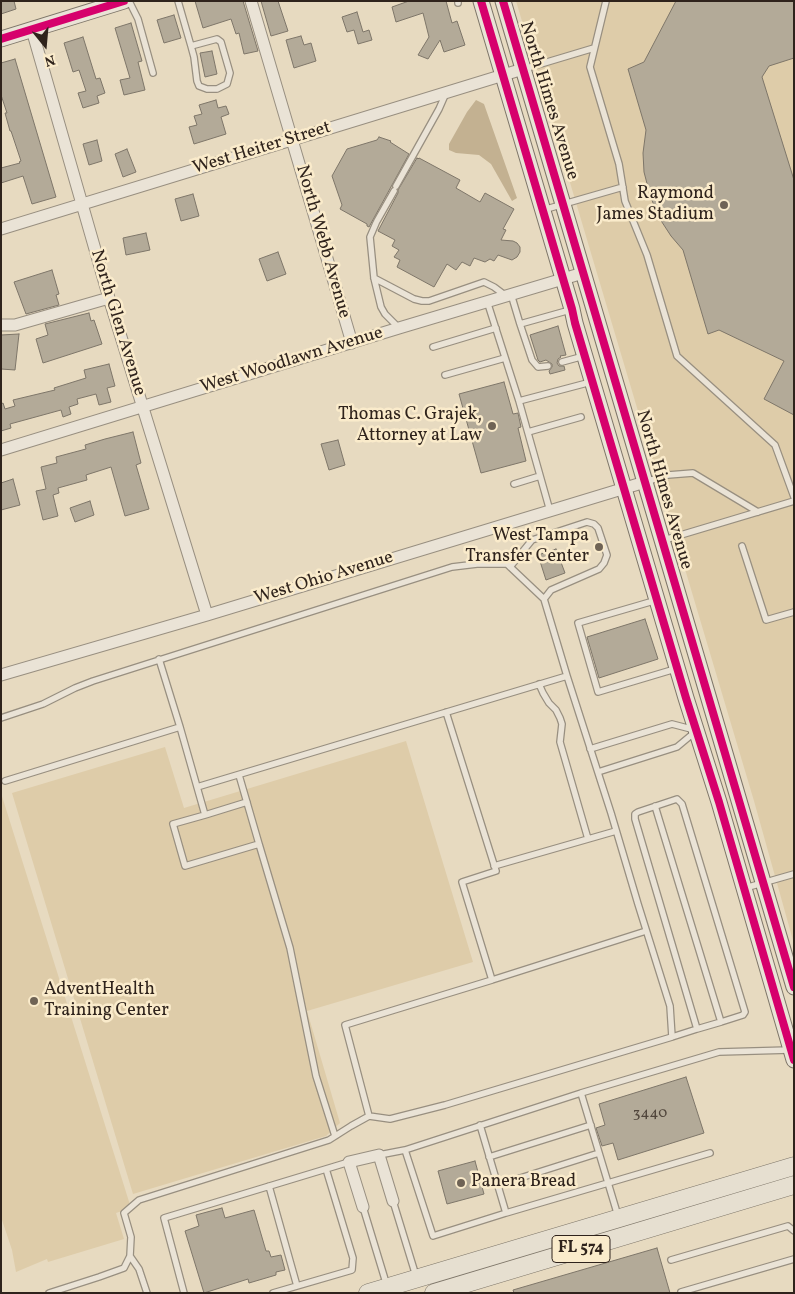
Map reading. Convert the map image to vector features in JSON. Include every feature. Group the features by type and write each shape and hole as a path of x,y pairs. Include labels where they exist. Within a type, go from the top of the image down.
{"main road":[{"name":"FL 574","path":"368,1293 414,1286 618,1218 794,1166"},
{"name":"FL 574","path":"441,1292 794,1185"}],"street":[{"path":"1,39 124,1"},
{"name":"North Webb Avenue","path":"251,1 352,343"},
{"name":"North Himes Avenue","path":"481,1 792,1055"},
{"name":"North Himes Avenue","path":"503,1 794,987"},
{"name":"North Glen Avenue","path":"32,30 109,298 207,615"},
{"name":"West Heiter Street","path":"1,229 523,69"},
{"name":"West Woodlawn Avenue","path":"1,450 583,273"},
{"path":"1,325 16,325 109,298"},
{"name":"West Ohio Avenue","path":"1,675 207,615 645,482"},
{"path":"697,731 716,724"},
{"path":"363,1206 349,1162 379,1155 393,1201"}],"lane":[{"path":"129,1 138,19 153,73"},
{"path":"178,1 194,57 199,86 207,89 217,89 226,84 230,73 221,42 217,39 191,46"},
{"path":"606,1 590,67 619,164 625,201 647,255 677,356 776,445 794,499 662,541"},
{"path":"523,69 594,48"},
{"path":"399,328 385,314 381,307 374,278 370,236 439,110 446,93"},
{"path":"543,210 623,187"},
{"path":"374,278 422,302 484,282 494,287 509,295 532,360 538,366 548,366"},
{"path":"487,301 519,401 550,511"},
{"path":"520,324 572,309"},
{"path":"433,347 496,328"},
{"path":"562,362 585,356"},
{"path":"445,375 505,358"},
{"path":"519,401 593,381"},
{"path":"528,432 581,417"},
{"path":"645,482 668,474 693,473 758,512"},
{"path":"514,484 540,476"},
{"path":"510,567 532,540 587,522 594,524 598,528 607,554 604,563 599,569 551,590 544,599"},
{"path":"742,546 766,620 794,612"},
{"path":"1,718 44,704 90,682 452,567 477,564 506,564 544,599 670,1006 672,1036"},
{"path":"657,599 578,623 598,692 678,668"},
{"path":"159,659 205,815"},
{"path":"197,787 567,676"},
{"path":"539,684 542,693 556,710 562,724 560,742 588,839"},
{"path":"446,712 496,871 462,882 492,980"},
{"path":"590,749 672,724 697,731"},
{"path":"5,781 180,727"},
{"path":"598,772 677,747 697,731"},
{"path":"238,775 290,948 316,1076 335,1136"},
{"path":"49,1293 124,1268 130,1256 130,1237 124,1213 139,1200 329,1140 369,1116 390,1119 445,1105 672,1036 697,1029 721,1022 743,1015 745,1012 682,804 677,799 638,812 635,814 635,819 697,1029"},
{"path":"247,802 173,824 185,866 259,844"},
{"path":"655,806 721,1022"},
{"path":"494,866 616,831"},
{"path":"744,888 794,874"},
{"path":"369,1116 345,1025 646,931"},
{"path":"379,1155 405,1150 581,1093 719,1052 792,1055"},
{"path":"581,1093 618,1218"},
{"path":"480,1125 506,1213"},
{"path":"489,1157 591,1125"},
{"path":"405,1150 432,1236 710,1153"},
{"path":"498,1185 599,1154"},
{"path":"184,1293 164,1218 349,1162"},
{"path":"273,1293 352,1270 353,1258 326,1169"},
{"path":"269,1186 297,1286"},
{"path":"393,1201 414,1286"},
{"path":"363,1206 388,1290"},
{"path":"671,1260 788,1226 794,1231"},
{"path":"130,1256 139,1269 147,1293"},
{"path":"681,1292 794,1259"}],"shaded area":[{"path":"516,1 794,1 794,944 754,801"},
{"path":"476,100 484,104 517,198 512,201 491,164 479,155 456,153 449,150 449,144"},
{"path":"406,741 473,962 307,1011 340,1123 326,1136 133,1194 12,793 165,747 184,808"},
{"name":"AdventHealth Training Center","path":"1,793 131,1208 116,1213 124,1239 48,1262 47,1259 16,1272 12,1250 1,1217"}],"building":[{"path":"1,1 14,1 16,9 1,14"},
{"path":"195,1 243,1 258,51 244,54 239,33 236,34 231,19 203,28"},
{"path":"261,1 278,1 288,31 271,36"},
{"path":"409,1 446,1 452,23 457,21 465,45 444,52 440,40 428,59 418,55 429,37 423,13 396,22 392,7"},
{"name":"Raymond James Stadium","path":"676,1 794,1 794,58 769,66 762,77 794,180 794,415 764,399 784,361 719,330 708,334 683,250 658,216 650,195 644,172 643,153 646,130 628,69 644,62"},
{"path":"357,12 363,32 369,30 372,40 358,44 354,30 347,32 342,17"},
{"path":"174,15 181,38 164,43 157,20"},
{"path":"131,23 142,61 138,62 145,90 124,95 120,80 130,78 115,28"},
{"path":"301,36 304,45 311,43 316,61 294,68 286,40"},
{"path":"83,37 96,79 100,78 105,93 97,96 99,103 83,108 78,93 86,91 79,70 73,72 64,43"},
{"path":"212,51 217,74 205,77 200,53"},
{"path":"15,59 56,197 32,204 23,176 1,183 1,168 20,163 21,161 10,131 1,95 1,63"},
{"path":"216,100 218,108 226,106 229,114 221,117 226,134 194,144 189,127 197,125 194,116 202,114 199,105"},
{"path":"379,137 391,141 409,154 369,227 340,209 342,205 332,176 347,149 377,140"},
{"path":"97,140 102,161 89,165 83,144"},
{"path":"127,149 136,172 123,177 115,154"},
{"path":"417,158 460,180 456,188 480,202 485,193 514,209 503,229 506,230 501,240 517,243 520,247 520,252 517,257 512,260 498,255 494,261 490,259 485,262 474,258 470,266 462,262 456,270 447,264 434,287 397,267 400,260 394,257 399,250 392,246 395,240 378,231 398,190"},
{"path":"193,194 199,216 181,221 175,199"},
{"path":"146,233 150,250 126,255 123,238"},
{"path":"278,252 286,274 267,281 259,259"},
{"path":"52,270 59,294 56,295 59,305 26,314 14,282"},
{"path":"89,313 91,321 94,320 102,344 43,363 36,339 48,335 45,324"},
{"path":"558,326 566,355 560,356 557,363 559,366 564,366 565,370 550,374 549,371 552,364 546,360 540,362 538,360 530,335"},
{"path":"19,334 15,370 1,369 1,335"},
{"path":"109,364 115,386 107,388 111,402 99,405 96,394 77,399 78,404 69,407 71,414 63,417 61,410 10,424 11,428 1,431 1,404 3,403 5,409 15,406 13,400 55,390 54,388 86,378 84,370"},
{"path":"504,382 513,414 518,413 521,427 518,428 526,461 481,473 459,394"},
{"path":"133,432 141,463 136,465 149,509 125,516 111,467 86,475 87,480 58,488 59,493 53,495 58,516 43,520 36,491 46,489 41,467 57,463 56,457 86,449 85,445"},
{"path":"338,440 345,465 329,470 321,444"},
{"path":"13,479 20,505 1,510 1,483"},
{"path":"90,501 94,515 75,522 70,508"},
{"path":"556,549 565,573 546,580 538,555"},
{"path":"645,619 658,659 599,678 587,637"},
{"path":"686,1077 704,1133 618,1160 613,1143 602,1146 596,1128 605,1125 599,1104"},
{"path":"475,1161 484,1194 447,1204 438,1171"},
{"path":"222,1208 225,1218 254,1210 266,1251 269,1251 271,1257 281,1255 285,1270 276,1272 276,1275 249,1283 248,1279 204,1293 185,1231 199,1226 196,1215"},
{"path":"657,1248 670,1293 514,1293 513,1290"}],"cycle path":[{"path":"1,39 124,1"},
{"path":"481,1 794,1060"},
{"path":"503,1 794,987"}],"place":[{"name":"Raymond James Stadium","path":"724,205"},
{"name":"Thomas C. Grajek, Attorney at Law","path":"492,426"},
{"name":"West Tampa Transfer Center","path":"599,547"},
{"name":"AdventHealth Training Center","path":"34,1001"},
{"name":"Panera Bread","path":"461,1183"}]}
